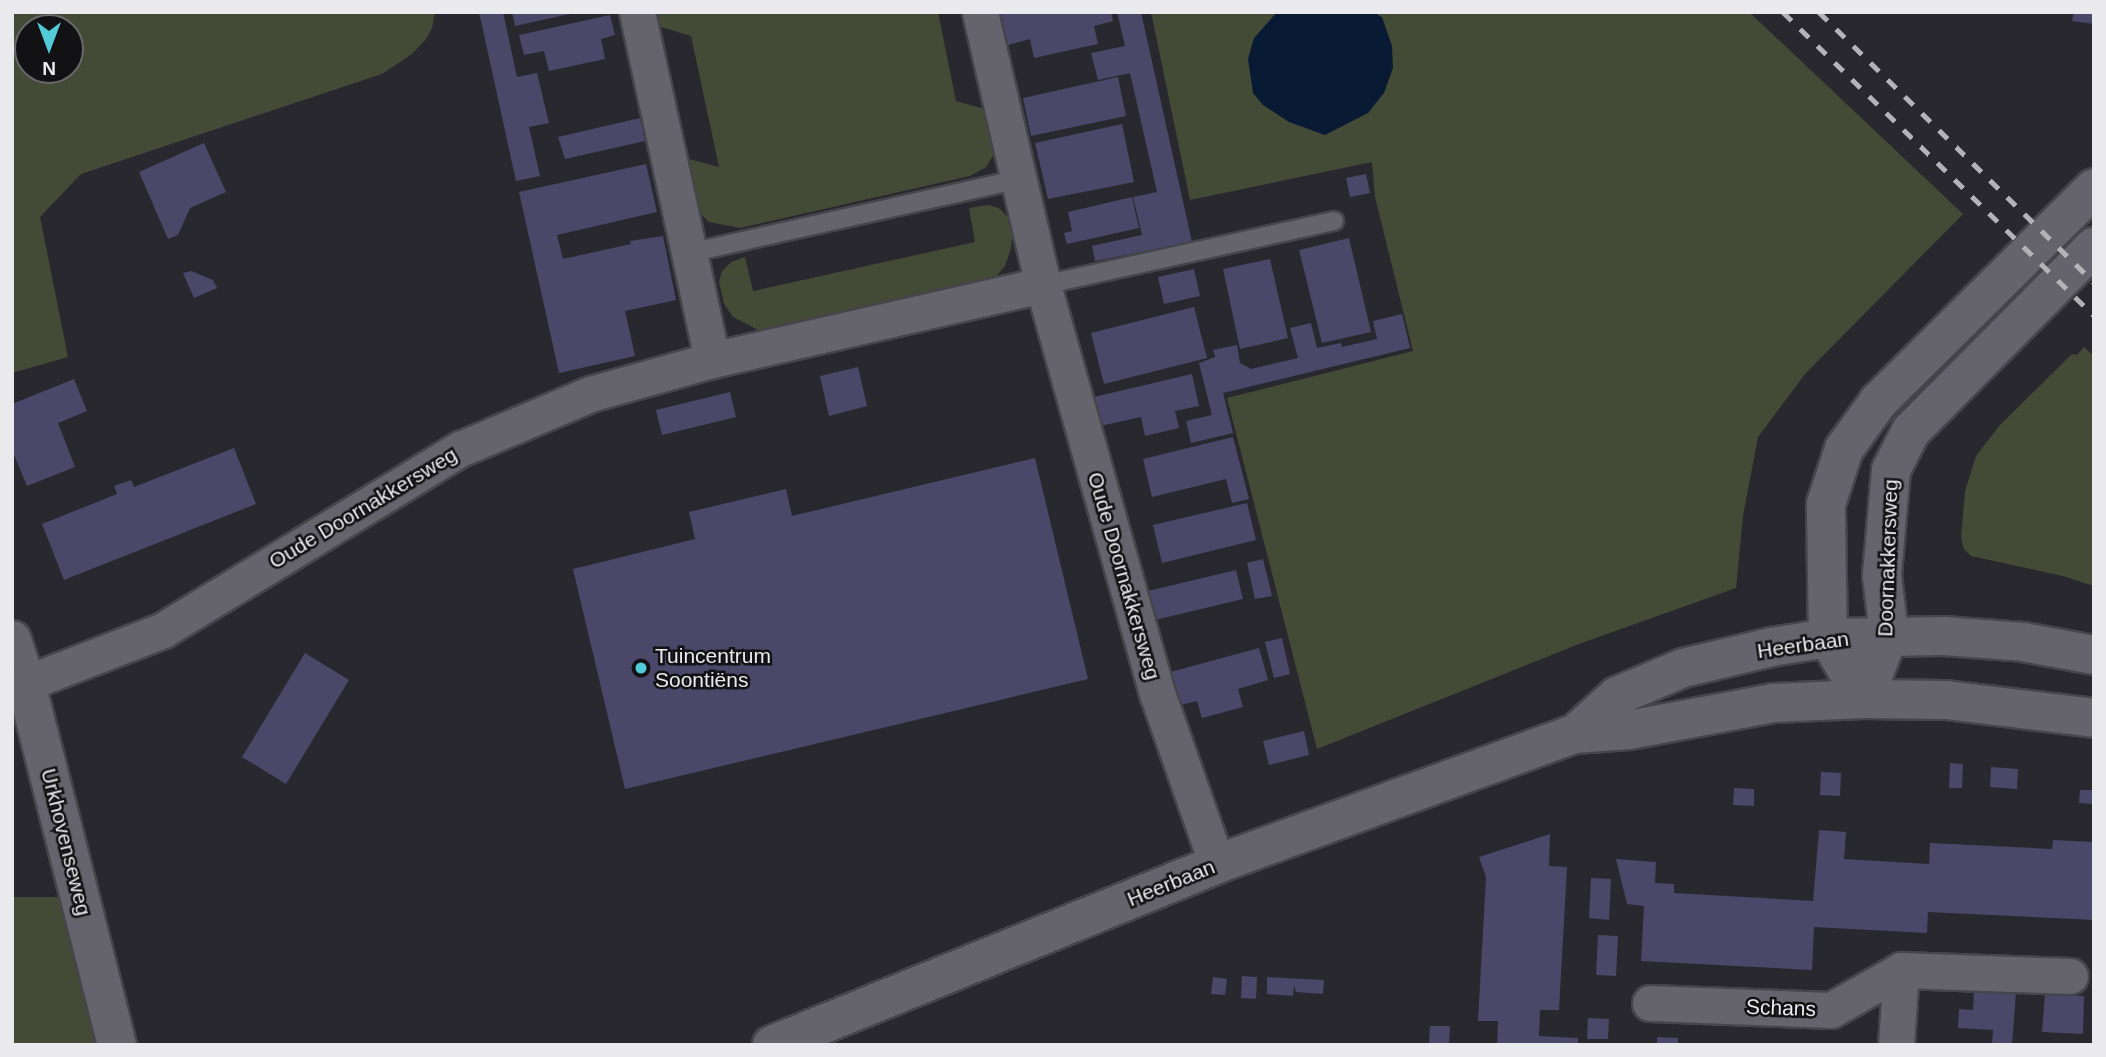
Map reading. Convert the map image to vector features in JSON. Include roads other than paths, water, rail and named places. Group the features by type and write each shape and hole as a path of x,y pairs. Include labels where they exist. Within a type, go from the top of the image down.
{"street":[{"path":"637,12 712,360"},
{"name":"Oude Doornakkersweg","path":"980,12 1043,285 1157,693 1217,864"},
{"path":"1864,699 1828,638 1826,504 1844,449 1878,402 2094,188"},
{"name":"Doornakkersweg","path":"1864,699 1889,635 1882,575 1891,470 1911,431 2094,247"},
{"name":"Oude Doornakkersweg","path":"26,683 163,630 460,449 590,394 712,360 1043,285"},
{"name":"Heerbaan","path":"1574,734 1617,696 1683,668 1771,647 1828,638 1889,635 2023,642 2094,655"},
{"name":"Urkhovenseweg","path":"12,640 26,683 117,1045"},
{"name":"Heerbaan","path":"772,1045 1217,864 1574,734 1629,730 1773,703 1864,699 1946,700 2094,718"},
{"path":"1896,1045 1901,970 2070,976"},
{"name":"Schans","path":"1650,1003 1831,1010 1901,970"}],"lane":[{"path":"689,253 1019,179"},
{"path":"1043,285 1334,221"}],"water":[{"path":"1277,12 1373,12 1382,17 1392,46 1393,68 1384,93 1368,113 1325,135 1289,122 1263,105 1253,93 1248,59 1254,38"}],"railway":[{"path":"1783,12 2094,316"},
{"path":"1819,12 2094,282"}],"place":[{"name":"Tuincentrum Soontiëns","path":"641,668"}]}
